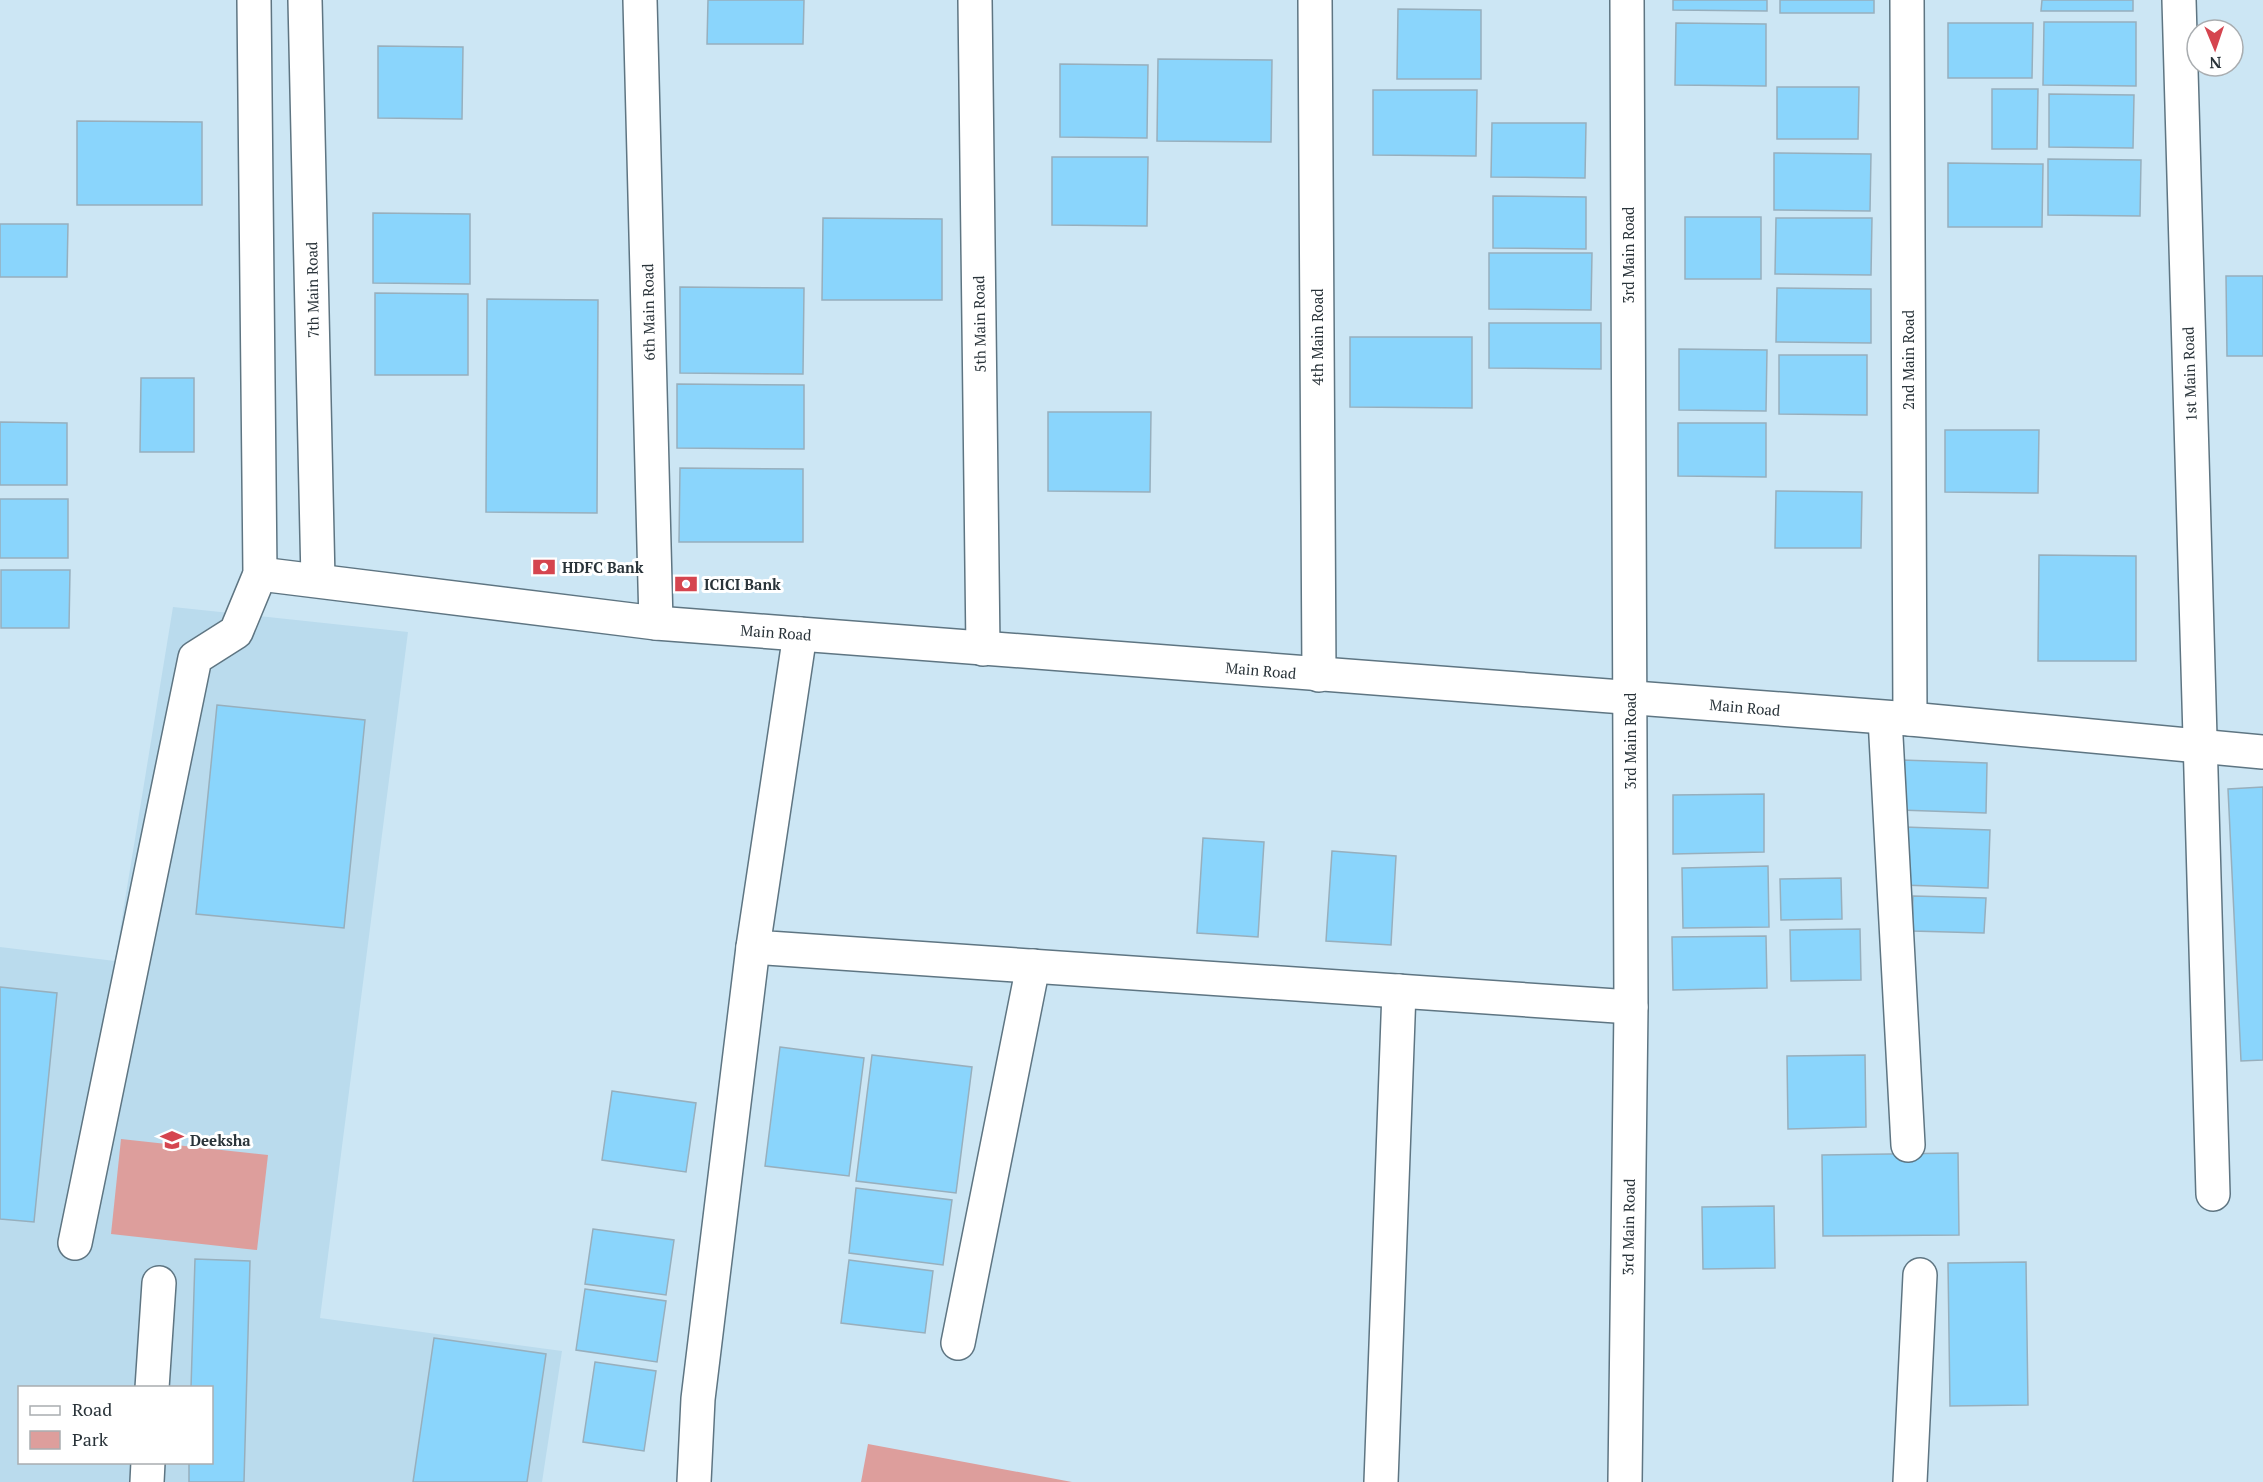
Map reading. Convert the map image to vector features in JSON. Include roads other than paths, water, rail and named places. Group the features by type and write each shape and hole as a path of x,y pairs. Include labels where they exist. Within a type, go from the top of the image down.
{"street":[{"path":"75,1243 195,658 236,632 260,574 254,0"},
{"name":"7th Main Road","path":"305,0 318,580"},
{"name":"6th Main Road","path":"640,0 656,623"},
{"name":"5th Main Road","path":"975,0 983,648"},
{"name":"4th Main Road","path":"1315,0 1319,675"},
{"name":"3rd Main Road","path":"1625,1482 1631,1007 1627,0"},
{"name":"2nd Main Road","path":"1906,0 1897,719 1908,1145"},
{"name":"1st Main Road","path":"2179,0 2214,1194"},
{"name":"Main Road","path":"260,574 656,623 1897,719 2263,752"},
{"path":"694,1482 698,1399 753,947 800,634"},
{"path":"753,947 1631,1007"},
{"path":"958,1343 1033,966"},
{"path":"1381,1482 1399,991"},
{"path":"1910,1482 1920,1275"},
{"path":"152,1386 159,1283"},
{"path":"147,1482 148,1464"}],"place":[{"name":"HDFC Bank","path":"544,567"},
{"name":"ICICI Bank","path":"686,584"},
{"name":"Deeksha","path":"172,1140"}]}
